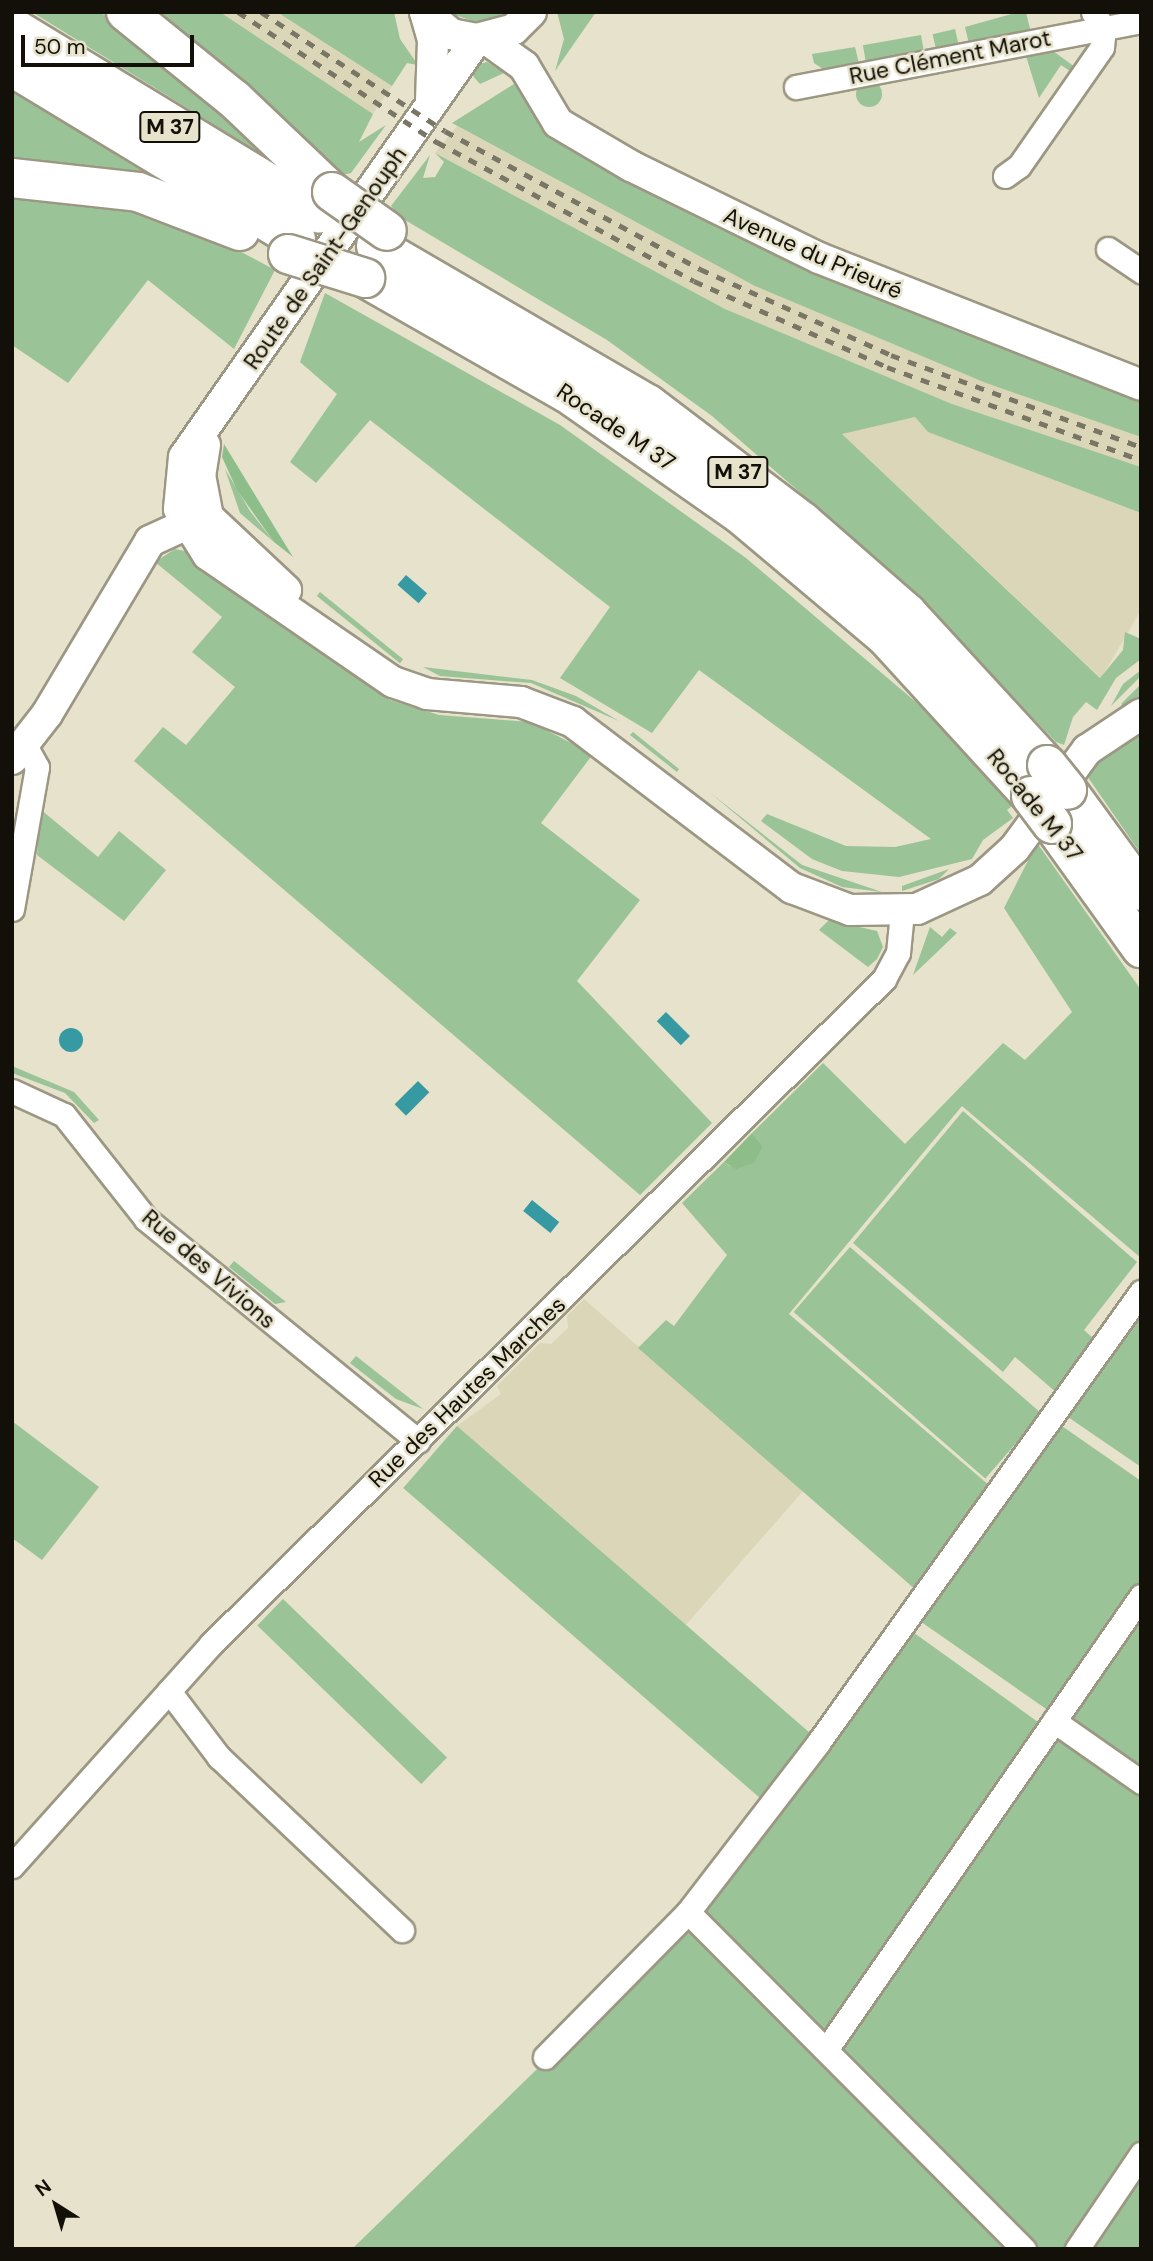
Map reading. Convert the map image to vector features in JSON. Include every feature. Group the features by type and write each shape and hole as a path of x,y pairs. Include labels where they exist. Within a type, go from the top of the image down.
{"highway":[{"path":"126,12 234,99 309,225"},
{"name":"Rocade M 37","path":"16,43 309,225 376,252 584,363 648,404 855,566 947,653 1049,794 1141,948"},
{"path":"12,178 138,192 309,225 376,252"},
{"name":"Rocade M 37","path":"376,252 567,393 740,514 886,637 1049,794 1141,891"}],"street":[{"name":"Avenue du Prieuré","path":"425,12 451,34 481,38 524,66 558,123 687,195 832,264 1141,385"},
{"path":"425,12 433,40 431,100"},
{"path":"481,38 514,29 531,12"},
{"path":"524,66 531,12"},
{"path":"1005,176 1025,159 1101,47 1099,20"},
{"name":"Rue Clément Marot","path":"796,87 1099,20 1141,21"},
{"name":"Route de Saint-Genouph","path":"195,519 184,457 431,100 481,38"},
{"path":"1108,249 1141,271"},
{"path":"12,909 30,794 37,767 19,752 139,555 195,519 208,555 372,668 427,694 508,700 562,716 792,888 834,906 902,912 933,904 992,872 1087,750 1141,714"},
{"path":"12,773 30,794"},
{"name":"Rue des Hautes Marches","path":"12,1866 169,1690 884,979 901,945 902,912"},
{"name":"Rue des Vivions","path":"12,1091 64,1115 146,1219 180,1250 418,1441"},
{"path":"545,2057 688,1912 818,1743 1141,1292"},
{"path":"828,2047 1141,1596"},
{"path":"169,1690 219,1757 402,1930"},
{"path":"1054,1721 1141,1782"},
{"path":"688,1912 828,2047 1024,2249"},
{"path":"1077,2249 1141,2154"}],"shaded area":[{"path":"220,12 277,12 392,86 373,114"},
{"path":"457,126 755,286 986,383 1141,437 1141,467 952,404 725,309 435,153"},
{"path":"915,417 928,432 1141,513 1141,610 1101,678 841,433"},
{"path":"584,1299 803,1491 685,1626 457,1426 501,1394 497,1386 540,1343 551,1344 568,1328 567,1316"}],"green space":[{"path":"32,12 100,12 199,83 299,177"},
{"path":"156,12 220,12 373,114 359,142 386,125 351,173 338,176"},
{"path":"277,12 394,12 400,39 418,65 407,63 392,86"},
{"path":"446,12 508,12 479,23"},
{"path":"557,12 596,12 555,71 564,39"},
{"path":"1026,12 1031,33 969,44 965,27"},
{"path":"955,29 959,46 936,51 933,34"},
{"path":"921,35 924,52 866,62 863,45"},
{"path":"855,47 859,64 823,69 814,63 812,54"},
{"path":"1053,51 1079,70 1076,75 1061,65 1039,98 1026,56"},
{"path":"487,62 504,73 480,84 466,68"},
{"path":"869,81 878,85 882,94 878,103 869,107 860,103 856,94 860,85"},
{"path":"514,84 546,128 1141,396 1141,437 986,383 755,286 452,123"},
{"path":"12,88 119,157 157,180 12,168"},
{"path":"435,153 725,309 952,404 1141,467 1141,513 928,432 915,417 842,434 1100,678 1123,650 1125,632 1141,639 1141,659 1116,678 1097,710 1086,702 1073,717 1064,745 1056,742 902,581 712,416 607,340 400,217 391,206 430,155 423,178 435,177 444,162"},
{"path":"12,194 107,201 230,246 275,270 234,349 148,280 68,383 12,345"},
{"path":"325,293 560,425 746,558 930,714 1012,806 1007,810 1013,818 983,840 972,859 899,877 842,871 812,859 761,821 767,814 846,846 895,847 931,839 699,670 652,733 560,678 610,607 370,420 316,483 290,462 337,394 300,362"},
{"path":"224,444 293,557 274,542 237,490 222,457"},
{"path":"225,469 250,511 274,542 240,513"},
{"path":"175,549 190,552 390,700 439,715 530,722 593,754 541,823 640,900 577,981 712,1123 640,1195 134,761 163,727 186,745 235,687 192,652 222,617 155,562"},
{"path":"320,592 403,659 400,663 317,596"},
{"path":"423,667 532,680 576,696 619,721 531,683 440,676"},
{"path":"1141,670 1141,676 1111,706 1123,684"},
{"path":"1141,684 1141,699 1120,710 1122,703"},
{"path":"1141,731 1141,854 1085,773"},
{"path":"633,732 679,769 677,772 630,735"},
{"path":"708,791 802,865 882,892 842,887 800,868"},
{"path":"40,809 98,857 119,831 166,870 124,921 37,855"},
{"path":"1037,843 1141,990 1141,1258 962,1106 789,1314 990,1486 916,1590 638,1348 666,1320 674,1326 727,1255 682,1203 724,1162 730,1166 763,1146 752,1133 823,1063 905,1144 1003,1043 1025,1060 1072,1012 1004,908"},
{"path":"949,869 939,879 902,891 902,886"},
{"path":"829,920 877,931 883,947 877,959 868,967 819,930"},
{"path":"930,927 942,937 950,928 957,933 913,975"},
{"path":"12,1066 74,1092 99,1120 94,1123 65,1093 12,1073"},
{"path":"963,1111 1137,1262 1084,1330 1094,1339 1057,1393 1015,1357 1003,1372 853,1243"},
{"path":"752,1133 763,1146 754,1163 736,1169 724,1162"},
{"path":"850,1247 1042,1414 985,1479 794,1312"},
{"path":"234,1261 286,1302 275,1304 229,1267"},
{"path":"1141,1311 1141,1467 1065,1415"},
{"path":"356,1356 423,1409 396,1399 350,1363"},
{"path":"12,1421 99,1487 42,1560 12,1538"},
{"path":"1059,1424 1141,1481 1141,1584 1052,1713 917,1619"},
{"path":"457,1426 815,1738 762,1800 403,1488"},
{"path":"283,1599 447,1757 421,1784 257,1626"},
{"path":"1141,1616 1141,1770 1072,1716"},
{"path":"910,1630 1141,1796 1141,2249 352,2249 673,1937"}],"water":[{"path":"406,575 427,593 419,603 397,585"},
{"path":"666,1012 690,1036 681,1045 657,1021"},
{"path":"71,1028 80,1031 83,1040 80,1049 71,1052 62,1049 59,1040 62,1031"},
{"path":"418,1081 429,1092 406,1116 395,1104"},
{"path":"532,1200 559,1222 550,1233 523,1211"}],"railway":[{"path":"238,12 437,142 694,281 887,367 1141,460"},
{"path":"261,12 445,131 700,269 891,355 1141,447"}]}
